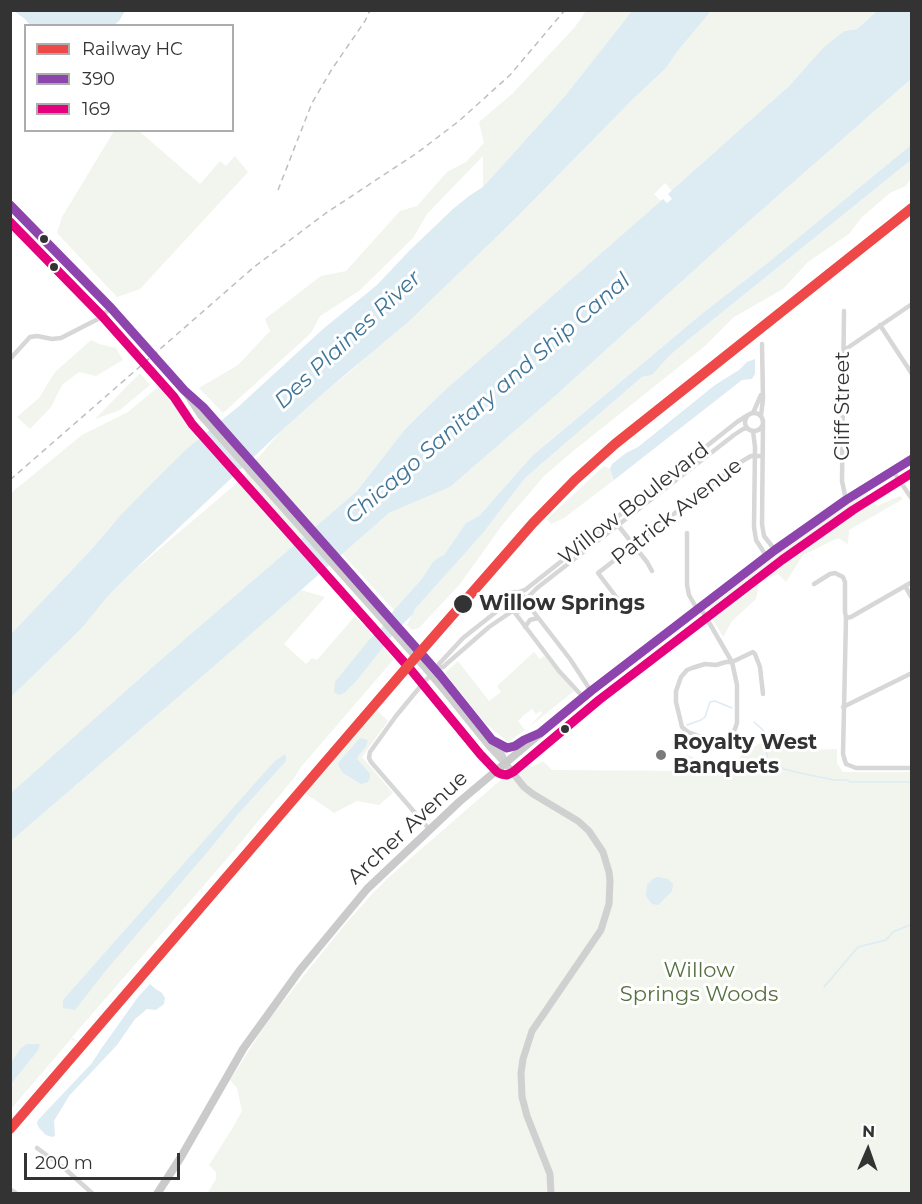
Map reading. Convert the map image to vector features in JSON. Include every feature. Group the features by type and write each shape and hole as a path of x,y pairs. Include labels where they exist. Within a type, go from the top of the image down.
{"main road":[{"path":"10,204 111,308 201,409 492,740 506,763"},
{"name":"Archer Avenue","path":"157,1194 243,1049 294,978 367,889 459,802 583,697 775,550 846,500 912,459"},
{"path":"446,687 489,746 506,763 524,787 578,821 589,831 603,852 610,881 609,904 601,930 532,1031 523,1059 522,1097 550,1174 551,1194"},
{"path":"492,740 507,748 540,733"}],"street":[{"path":"843,351 912,304"},
{"path":"10,359 30,338 37,336 61,338 98,319 111,308"},
{"name":"Cliff Street","path":"844,311 842,482 846,500"},
{"path":"880,325 912,374"},
{"path":"762,344 763,404 760,416 763,423 762,531 775,550"},
{"path":"762,392 755,410 745,420 747,428 753,431 761,428 763,423"},
{"path":"750,414 760,416"},
{"name":"Willow Boulevard","path":"519,592 525,590 750,414"},
{"name":"Willow Boulevard","path":"526,601 537,588 734,435 747,428"},
{"path":"753,431 754,527 756,540 766,557"},
{"name":"Patrick Avenue","path":"622,606 598,573 746,458 762,456"},
{"path":"893,471 912,499"},
{"path":"614,519 652,571"},
{"path":"687,533 689,594 732,662 738,693 738,723 726,739 715,741 685,730 680,722 676,691 681,677 687,670 699,665 732,662 753,652 760,667 762,694"},
{"path":"814,584 835,573 843,577 845,582 843,754 846,764 856,768 912,768"},
{"path":"846,618 912,582"},
{"path":"905,586 912,598"},
{"path":"430,830 372,762 369,755 388,726 439,664 463,638 501,608 506,596 516,591 519,592 591,691"},
{"path":"438,668 505,615 521,611 526,601"},
{"path":"351,602 424,682"},
{"path":"505,603 583,697"},
{"path":"525,627 530,620 538,618"},
{"path":"562,674 573,664"},
{"path":"843,707 912,672"},
{"path":"37,1148 93,1194"},
{"path":"10,1189 17,1194"}],"green space":[{"path":"586,11 632,11 565,96 483,187 483,156 427,214 413,238 359,291 320,316 311,333 223,413 199,388 238,365 270,331 265,319 321,276 346,271 400,211 417,206 447,172 466,162 484,143 479,122 512,94 575,27"},
{"path":"711,11 877,11 857,29 844,31 824,47 789,86 672,191 665,183 654,194 661,201 444,391 406,428 357,491 164,657 11,794 11,697 82,628 108,596 130,574 237,483 280,432 351,371 518,216 666,68"},
{"path":"911,79 911,145 704,312 533,455 479,516 466,523 444,555 433,562 421,580 394,610 342,554 389,513 450,487"},
{"path":"113,132 140,132 200,184 220,161 226,166 235,156 248,172 140,289 117,297 57,233 62,217"},
{"path":"911,160 911,178 906,186 890,193 862,217 849,234 808,262 783,289 734,317 705,346 544,476 503,524 460,584 419,628 412,630 407,625 415,609 483,533 525,478 642,377 652,375 670,355 694,335"},
{"path":"91,340 116,348 123,360 96,376 79,372 62,385 51,407 30,429 17,417 39,398 55,372"},
{"path":"140,373 150,385 120,410 95,419"},
{"path":"158,387 201,437 160,475 11,634 11,493 82,435 128,412"},
{"path":"604,466 610,469 614,480 564,518 551,524 547,519"},
{"path":"866,492 877,506 900,496 903,499 849,530 848,544 838,538 803,555 786,582 778,574 759,583 756,599 732,621 723,637 711,616 709,604 790,542"},
{"path":"301,590 325,597 284,644 306,664 312,658 317,660 355,616 394,659 301,767 231,854 72,1037 78,1042 71,1039 11,1109 11,841"},
{"path":"534,652 540,659 544,656 574,691 529,727 542,713 540,711 536,714 532,709 524,715 518,721 525,730 508,742 485,723 445,673 458,661 489,701 501,692 497,686"},
{"path":"376,709 388,721 362,757 393,793 379,805 357,801 334,813 305,793"},
{"name":"Willow Springs Woods","path":"801,738 807,750 837,749 837,763 843,772 911,772 911,1193 207,1194 216,1179 216,1172 209,1165 242,1111 237,1088 230,1080 270,1018 372,894 504,777 508,777 527,762 532,767 543,761 552,770 684,771 686,755 714,764 734,763 766,739"}],"water":[{"path":"14,11 125,11 115,24 29,24"},
{"name":"Des Plaines River","path":"632,11 711,11 666,68 518,216 408,322 280,432 130,574 108,596 82,628 11,697 11,634 119,517 189,447 238,407 323,329 377,285 453,209 483,187 565,96"},
{"name":"Chicago Sanitary and Ship Canal","path":"877,11 911,11 911,79 450,487 389,513 11,841 10,794 164,657 357,491 406,428 444,391 663,199 667,203 672,199 668,194 789,86 824,47 844,31 857,29"},
{"path":"911,145 911,160 694,335 670,355 652,375 642,377 525,478 483,533 395,632 357,680 344,693 339,695 334,692 335,682 421,580 433,562 444,555 466,523 479,516 533,455 704,312"},
{"path":"755,359 755,374 752,379 742,380 614,480 610,469 612,464 638,447 715,385 739,370 747,362"},
{"path":"360,738 368,741 357,759 370,774 368,782 361,784 343,773 338,765"},
{"path":"285,754 286,761 238,814 75,1010 63,1008 63,1000 274,762"},
{"path":"658,877 668,879 673,884 672,891 658,905 652,904 646,896 647,885"},
{"path":"150,984 162,993 165,998 164,1004 156,1010 147,1009 135,1019 117,1045 69,1096 54,1121 55,1136 46,1135 39,1128 38,1120 92,1063 138,997"},
{"path":"27,1044 40,1044 38,1050 11,1084 11,1063 21,1048"}],"waterway":[{"path":"687,725 705,717 710,702 715,701 732,708"},
{"path":"754,722 763,730 768,762 773,766 850,782 912,782"},
{"path":"824,987 858,947 886,940 893,932 912,924"}],"railway":[{"path":"278,190 312,103 370,10"},
{"path":"10,480 254,267 326,213 417,153 459,121 510,75 565,10"}],"rail line":[{"name":"HC","path":"10,1129 408,666 533,523 575,480 615,444 912,208"}],"transit line":[{"name":"390","path":"10,205 111,308 184,390 203,407 440,675 492,740 507,748 540,733 591,691 775,550 846,500 912,459"},
{"name":"169","path":"10,222 102,316 174,397 192,424 411,670 480,754 501,774 507,775 513,772 599,700 782,560 853,510 912,473"}],"place":[{"name":"Willow Springs","path":"463,604"},
{"name":"Royalty West Banquets","path":"661,755"}]}
